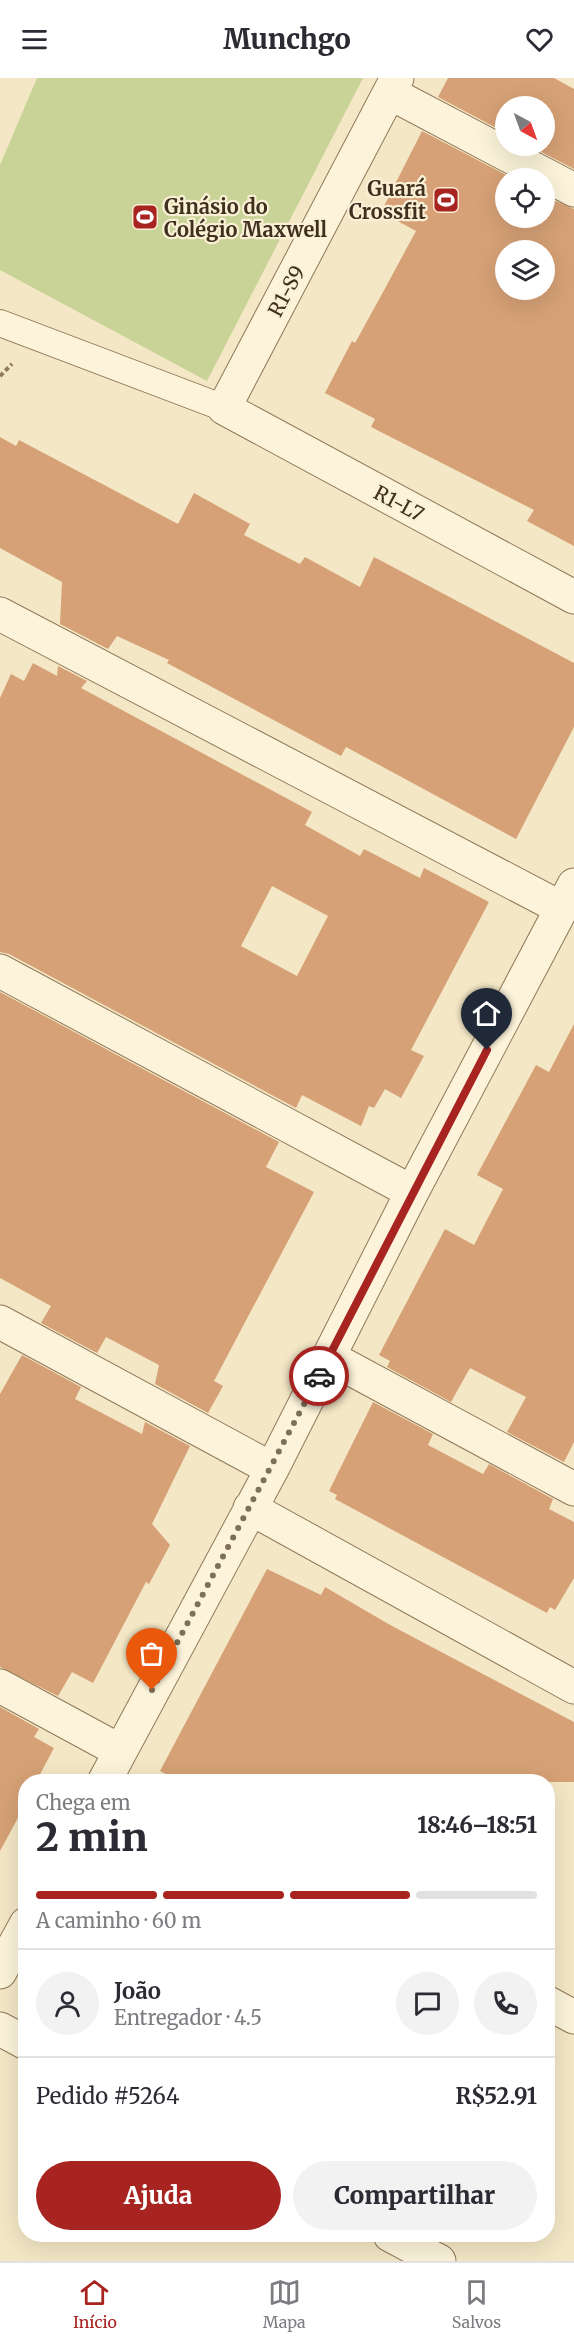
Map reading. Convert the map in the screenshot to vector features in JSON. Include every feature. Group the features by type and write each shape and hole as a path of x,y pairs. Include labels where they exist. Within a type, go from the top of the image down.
{"street":[{"path":"393,86 574,190"},
{"name":"R1-S9","path":"224,408 393,86"},
{"name":"R1-L7","path":"224,408 574,597"},
{"path":"0,614 568,896 412,1192 272,1469 114,1772 0,1686"},
{"path":"0,972 412,1192"},
{"path":"0,1322 272,1469"},
{"path":"328,1356 574,1489"},
{"path":"250,1508 574,1687"},
{"path":"555,2007 574,2017"},
{"path":"0,2029 18,2039"},
{"path":"403,2242 439,2261"}],"lane":[{"path":"0,323 224,408"}],"green space":[{"name":"Ginásio do Colégio Maxwell","path":"37,78 363,78 207,381 0,270 0,165"}],"building":[{"path":"448,78 554,78 574,89 574,169 549,156 555,156 555,96 495,96 495,127 438,97"},
{"path":"422,131 495,169 495,228 555,228 555,201 574,209 574,546 527,521 534,510 371,427 375,419 325,393 352,341 355,343 416,231 381,212"},
{"path":"0,437 16,446 19,440 178,524 194,493 250,524 244,535 300,564 305,557 360,587 374,557 574,663 574,727 516,839 346,747 341,756 167,663 169,660 117,636 108,649 60,624 62,582 0,548"},
{"path":"33,663 57,676 58,666 87,681 81,688 312,812 305,825 360,856 364,849 420,878 424,868 489,902 411,1050 424,1056 401,1098 385,1089 374,1108 369,1106 361,1126 302,1095 296,1108 9,954 0,952 0,698 11,674 24,681","holes":["272,886 328,916 297,976 241,946"]},
{"path":"0,992 279,1142 266,1167 314,1192 214,1381 223,1386 208,1413 155,1384 159,1365 106,1337 97,1353 41,1323 51,1306 0,1278"},
{"path":"574,1024 574,1442 564,1462 507,1432 526,1397 470,1368 451,1402 387,1367 390,1361 379,1355 445,1229 474,1245 503,1189 477,1175 536,1065 549,1072"},
{"path":"22,1355 81,1387 75,1399 142,1434 145,1422 190,1446 152,1524 170,1545 149,1584 146,1582 93,1683 72,1672 58,1696 0,1667 0,1394"},
{"path":"373,1402 433,1434 428,1445 483,1474 489,1464 553,1499 549,1509 574,1522 574,1578 555,1610 550,1607 547,1613 335,1499 337,1495 329,1491"},
{"path":"267,1569 321,1595 325,1587 392,1626 574,1722 574,1782 555,1782 555,1774 166,1774 160,1771"},
{"path":"0,1707 39,1729 34,1737 54,1748 40,1774 18,1774 18,1818 0,1851"}],"way so far":[{"path":"152,1690 272,1469 319,1376"}],"place":[{"name":"Guará Crossfit","path":"446,200"},
{"name":"Ginásio do Colégio Maxwell","path":"145,217"}],"route":[{"path":"319,1376 487,1050"}]}
